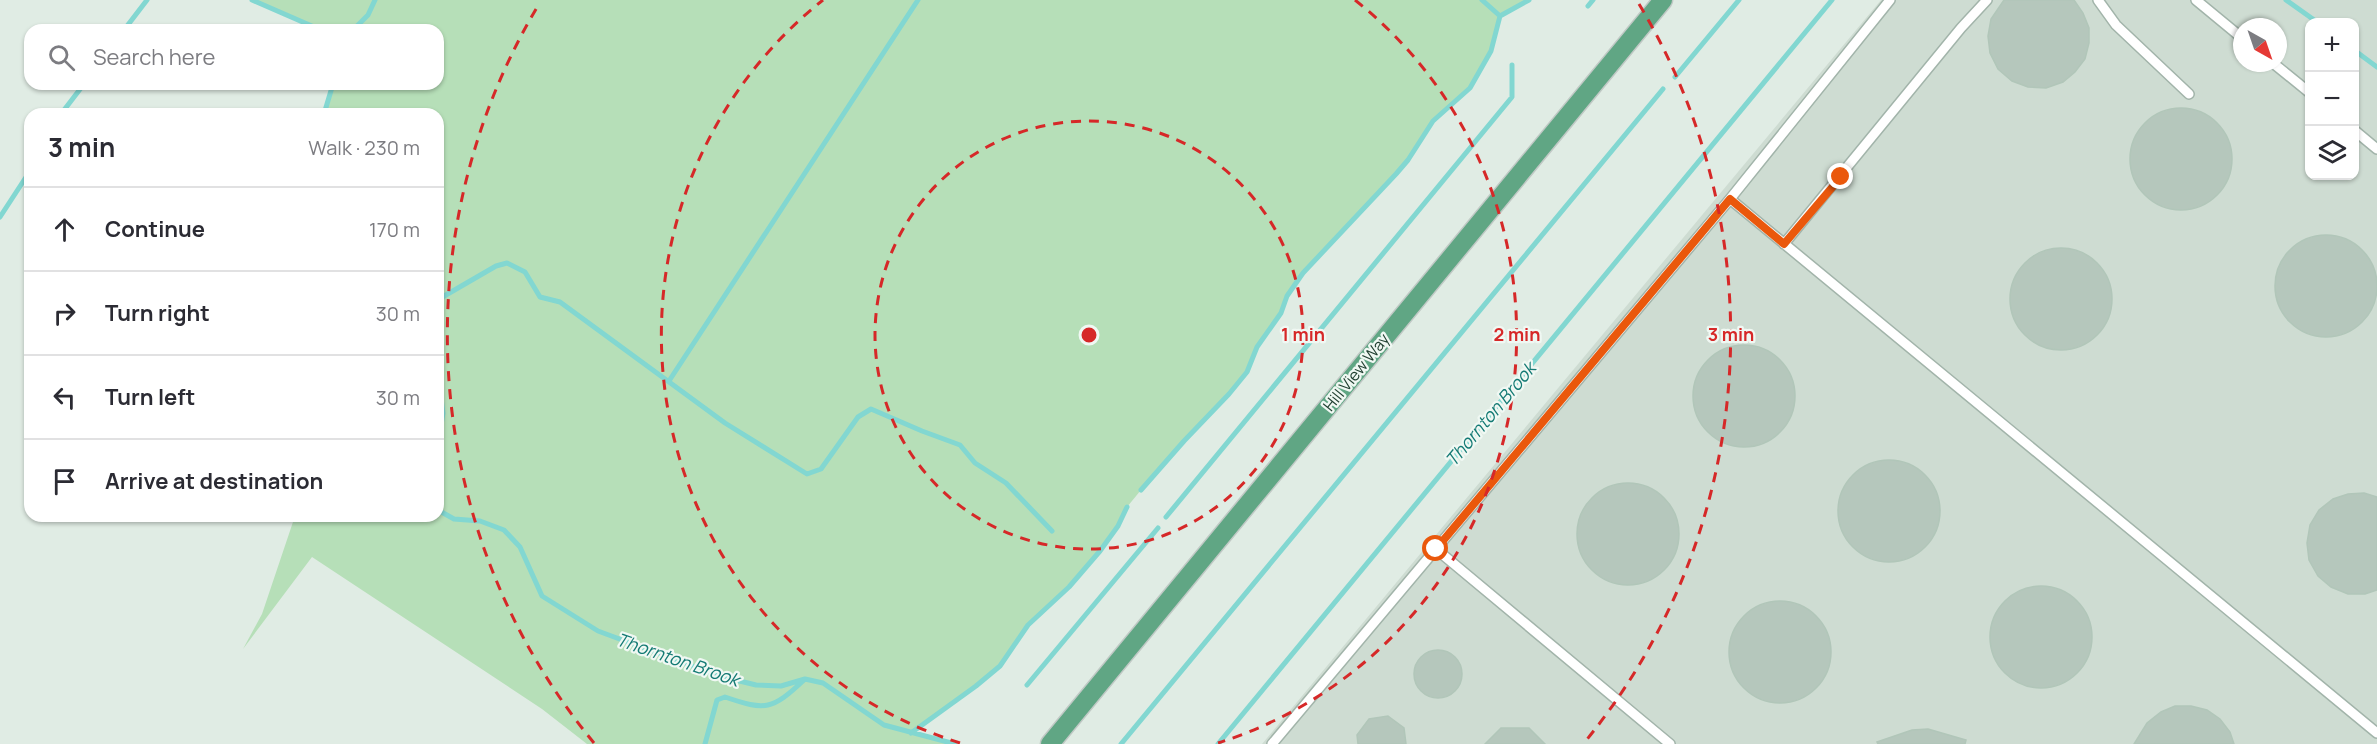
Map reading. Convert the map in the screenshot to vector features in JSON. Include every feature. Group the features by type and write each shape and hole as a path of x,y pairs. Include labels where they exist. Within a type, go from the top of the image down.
{"main road":[{"name":"Hill View Way","path":"1050,744 1662,0"}],"lane":[{"path":"1272,744 1730,199 1890,0"},
{"path":"1784,244 1961,28 1987,0"},
{"path":"2098,0 2116,25 2189,94"},
{"path":"2196,0 2233,31"},
{"path":"2284,72 2305,89"},
{"path":"2359,133 2377,149"},
{"path":"1730,199 2377,733"},
{"path":"1436,549 1670,744"}],"shaded area":[{"path":"1881,0 2377,0 2377,744 1262,744"}],"green space":[{"path":"252,0 1529,0 1500,16 1491,51 1470,88 1433,121 1408,160 1303,273 1287,296 1281,313 1257,347 1247,372 1127,507 1118,526 1100,551 1069,587 1028,625 1000,666 912,732 955,744 587,744 542,709 312,557 243,649 262,614 293,522 444,522 444,108 326,108 331,90 444,90 444,24 307,24"}],"building":[{"path":"2004,0 2074,0 2089,28 2089,43 2085,59 2075,72 2063,82 2046,88 2028,87 2012,81 1998,69 1990,53 1988,36 1991,19"},
{"path":"2181,108 2200,112 2217,123 2228,140 2232,159 2228,178 2217,195 2200,206 2181,210 2162,206 2145,195 2134,178 2130,159 2134,140 2145,123 2162,112"},
{"path":"2326,235 2345,239 2362,250 2373,267 2377,286 2373,305 2362,322 2345,333 2326,337 2307,333 2290,322 2279,305 2275,286 2279,267 2290,250 2307,239"},
{"path":"2061,248 2080,252 2097,263 2108,280 2112,299 2108,318 2097,335 2080,346 2061,350 2042,346 2025,335 2014,318 2010,299 2014,280 2025,263 2042,252"},
{"path":"1744,345 1763,349 1780,360 1791,377 1795,396 1791,415 1780,432 1763,443 1744,447 1725,443 1708,432 1697,415 1693,396 1697,377 1708,360 1725,349"},
{"path":"1889,460 1908,464 1925,475 1936,492 1940,511 1936,530 1925,547 1908,558 1889,562 1870,558 1853,547 1842,530 1838,511 1842,492 1853,475 1870,464"},
{"path":"1628,483 1647,487 1664,498 1675,515 1679,534 1675,553 1664,570 1647,581 1628,585 1609,581 1592,570 1581,553 1577,534 1581,515 1592,498 1609,487"},
{"path":"2364,493 2377,497 2377,590 2365,594 2348,594 2331,587 2318,576 2309,560 2307,543 2310,525 2319,510 2333,499 2348,494"},
{"path":"2041,586 2060,590 2077,601 2088,618 2092,637 2088,656 2077,673 2060,684 2041,688 2022,684 2005,673 1994,656 1990,637 1994,618 2005,601 2022,590"},
{"path":"1780,601 1799,605 1816,616 1827,633 1831,652 1827,671 1816,688 1799,699 1780,703 1761,699 1744,688 1733,671 1729,652 1733,633 1744,616 1761,605"},
{"path":"1433,650 1443,650 1458,660 1462,674 1461,683 1452,694 1443,698 1433,698 1418,688 1414,679 1414,669 1424,654"},
{"path":"2175,706 2191,706 2207,710 2220,719 2230,732 2234,744 2134,744 2147,723 2161,712"},
{"path":"1388,716 1404,728 1406,744 1358,744 1357,735 1369,719"},
{"path":"1501,728 1529,728 1545,744 1485,744"},
{"path":"1928,729 1966,740 1965,744 1878,744 1877,742 1912,730"}],"waterway":[{"path":"129,24 147,0"},
{"path":"252,0 307,24"},
{"name":"Thornton Brook","path":"359,24 368,15 375,0"},
{"path":"669,381 918,0"},
{"path":"1141,490 1247,372 1257,347 1281,313 1287,296 1303,273 1408,160 1433,121 1470,88 1491,51 1500,16 1482,0"},
{"path":"1500,16 1529,0"},
{"path":"1588,6 1593,0"},
{"path":"1675,77 1739,0"},
{"name":"Thornton Brook","path":"1218,744 1832,0"},
{"name":"Thornton Brook","path":"2286,0 2311,18"},
{"name":"Thornton Brook","path":"2359,54 2377,67"},
{"path":"1166,517 1512,97 1512,65"},
{"path":"1121,744 1663,89"},
{"path":"66,108 79,90"},
{"name":"Thornton Brook","path":"326,108 331,90"},
{"path":"0,217 24,180"},
{"path":"444,296 496,266 507,263 525,272 540,297 560,302 725,423 807,474 821,469 858,417 871,409 960,445 975,463 1006,483 1052,531"},
{"path":"911,733 1000,666 1028,625 1069,587 1100,551 1118,526 1127,507"},
{"name":"Thornton Brook","path":"444,513 454,519 480,521 504,530 520,547 542,596 598,631 719,676 756,685 781,686 805,679 823,683 884,725 955,744"},
{"path":"1027,685 1158,528"},
{"path":"705,744 717,700 725,697 760,706 768,705 784,697 804,680"}],"route":[{"path":"1436,549 1730,199 1784,244 1841,177"}]}
